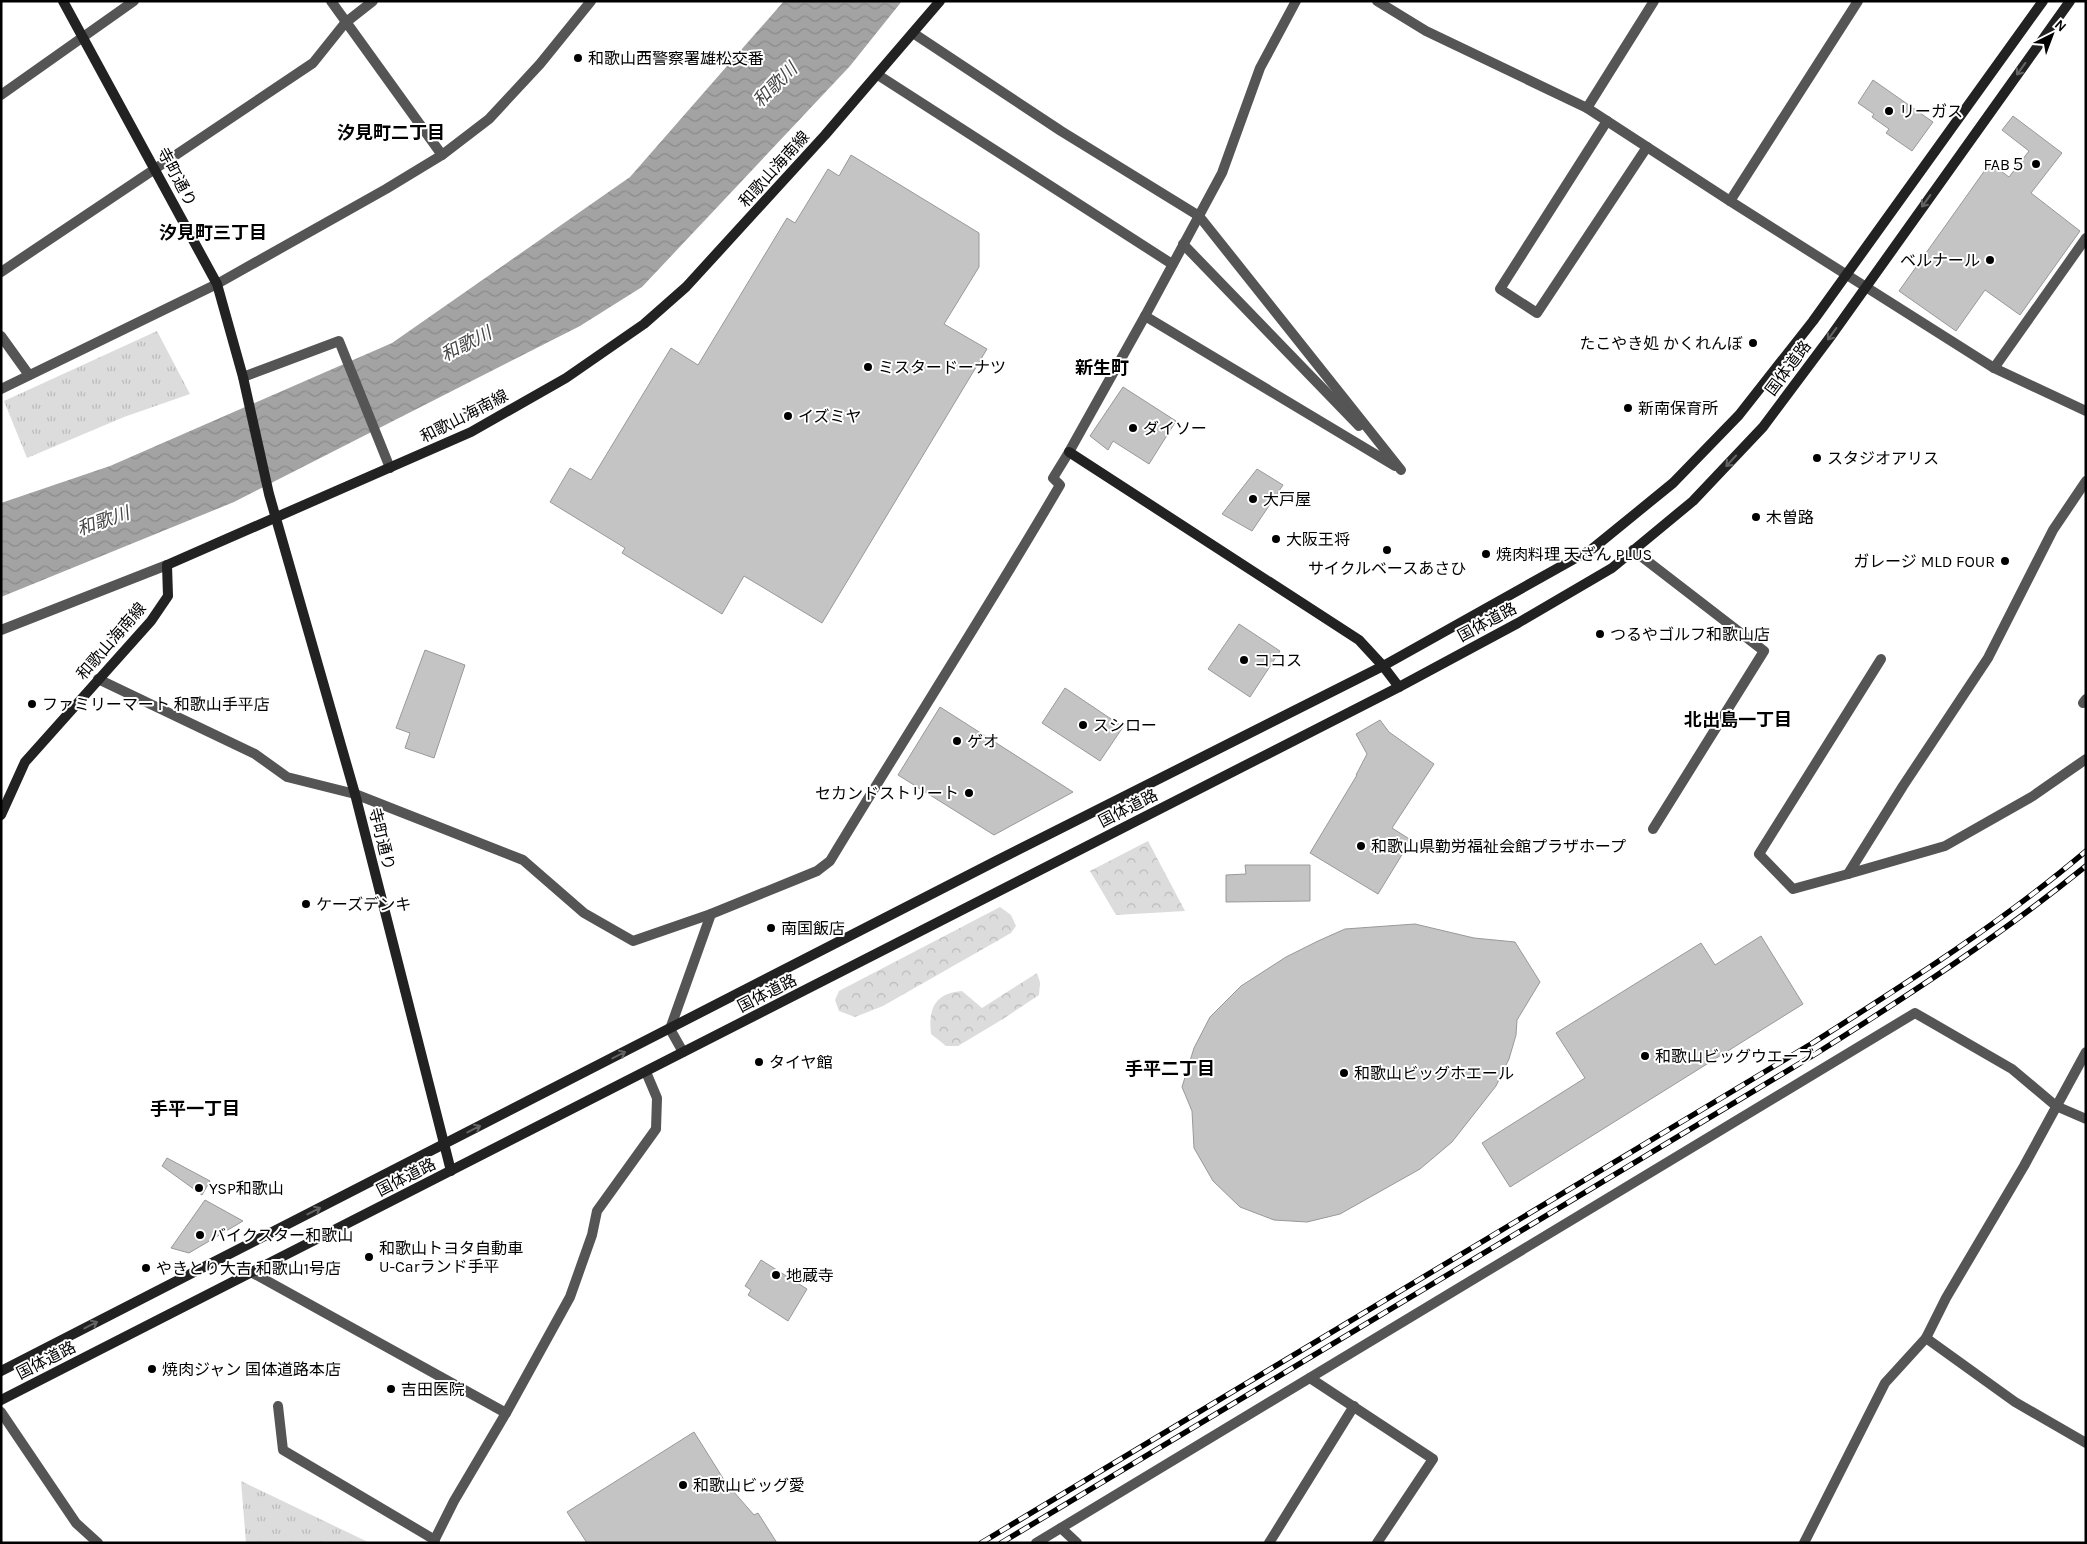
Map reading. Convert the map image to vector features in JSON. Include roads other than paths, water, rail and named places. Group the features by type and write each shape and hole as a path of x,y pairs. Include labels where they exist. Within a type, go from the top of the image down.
{"street":[{"name":"寺町通り","path":"63,1 155,168 216,284 243,377 269,494 355,794 451,1171"},
{"path":"1,95 134,1"},
{"path":"331,1 345,23 442,155"},
{"path":"1,272 314,63 345,23 373,1"},
{"path":"1,389 216,284 386,189 442,155 489,119 540,64 591,1"},
{"name":"和歌山海南線","path":"1,815 25,762 151,621 168,596 167,565 471,432 566,378 644,324 686,287 878,75 940,1"},
{"path":"98,679 255,754 287,777 355,794 523,860 584,913 633,941 712,914 817,871 830,861 956,655 997,593 1060,486 1053,478 1145,316 1222,173 1260,68 1296,1"},
{"path":"1377,1 1426,31 1587,108 1994,368 2086,411"},
{"path":"1587,108 1654,1"},
{"path":"1730,201 1858,1"},
{"name":"国体道路","path":"1,1372 444,1144 1384,666 1592,549 1673,483 1739,415 1813,321 2043,1"},
{"name":"国体道路","path":"1,1400 1399,687 1526,618 1612,568 1693,501 1763,427 1832,336 2070,1"},
{"path":"913,33 1061,130 1199,216 1401,470"},
{"path":"878,75 1172,264"},
{"path":"1607,121 1500,289 1537,313 1647,147"},
{"path":"1994,368 2086,238"},
{"path":"1183,244 1401,470"},
{"path":"1145,316 1401,470"},
{"path":"1,336 29,375"},
{"path":"243,377 339,341 390,468"},
{"path":"1069,452 1358,640 1384,666 1399,687"},
{"path":"1848,874 1903,786 1988,658 2053,530 2086,481"},
{"path":"1633,550 1764,651 1653,829"},
{"path":"1,630 167,565"},
{"path":"1881,659 1759,854 1793,889 1945,846 2033,796 2086,760"},
{"path":"683,1052 670,1029 712,914"},
{"path":"1036,1543 1916,1013 2012,1069 2056,1106 2086,1119"},
{"path":"1804,1543 1885,1383 1926,1338 1946,1298 2024,1166 2086,1052"},
{"path":"278,1406 283,1450 434,1541 454,1501 506,1413 570,1297 592,1235 597,1211 656,1130 657,1098 646,1072"},
{"path":"251,1272 506,1413"},
{"path":"1926,1338 2014,1402 2086,1443"},
{"path":"1310,1378 1433,1459 1377,1543"},
{"path":"1269,1543 1354,1406"},
{"path":"1,1412 76,1523 98,1543"},
{"path":"1061,1528 1077,1543"}],"water":[{"name":"和歌川","path":"784,1 902,1 850,66 642,287 580,326 234,502 1,597 1,503 110,466 392,343 630,177"}],"railway":[{"path":"981,1543 1811,1044 1917,976 1986,928 2020,904 2086,851"},
{"path":"1001,1543 1817,1053 1954,964 2086,866"}],"place":[{"name":"和歌山西警察署雄松交番","path":"578,58"},
{"name":"リーガス","path":"1889,111"},
{"name":"FAB５","path":"2036,164"},
{"name":"ベルナール","path":"1990,260"},
{"name":"たこやき処 かくれんぼ","path":"1753,343"},
{"name":"ミスタードーナツ","path":"868,367"},
{"name":"新南保育所","path":"1628,408"},
{"name":"イズミヤ","path":"788,416"},
{"name":"ダイソー","path":"1133,428"},
{"name":"スタジオアリス","path":"1817,458"},
{"name":"大戸屋","path":"1253,499"},
{"name":"木曽路","path":"1756,517"},
{"name":"大阪王将","path":"1276,539"},
{"name":"サイクルベースあさひ","path":"1387,550"},
{"name":"焼肉料理 天ざん PLUS","path":"1486,554"},
{"name":"ガレージ MLD FOUR","path":"2005,561"},
{"name":"つるやゴルフ和歌山店","path":"1600,634"},
{"name":"ココス","path":"1244,660"},
{"name":"ファミリーマート 和歌山手平店","path":"32,704"},
{"name":"スシロー","path":"1083,725"},
{"name":"ゲオ","path":"957,741"},
{"name":"セカンドストリート","path":"969,793"},
{"name":"和歌山県勤労福祉会館プラザホープ","path":"1361,846"},
{"name":"ケーズデンキ","path":"306,904"},
{"name":"南国飯店","path":"771,928"},
{"name":"和歌山ビッグウエーブ","path":"1645,1056"},
{"name":"タイヤ館","path":"759,1062"},
{"name":"和歌山ビッグホエール","path":"1344,1073"},
{"name":"YSP和歌山","path":"199,1188"},
{"name":"バイクスター和歌山","path":"200,1235"},
{"name":"和歌山トヨタ自動車 U-Carランド手平","path":"369,1257"},
{"name":"やきとり大吉 和歌山1号店","path":"146,1268"},
{"name":"地蔵寺","path":"776,1275"},
{"name":"焼肉ジャン 国体道路本店","path":"152,1369"},
{"name":"吉田医院","path":"391,1389"},
{"name":"和歌山ビッグ愛","path":"683,1485"}],"district":[{"name":"汐見町二丁目","path":"391,133"},
{"name":"汐見町三丁目","path":"213,233"},
{"name":"新生町","path":"1102,368"},
{"name":"北出島一丁目","path":"1738,720"},
{"name":"手平二丁目","path":"1170,1069"},
{"name":"手平一丁目","path":"195,1109"}]}
